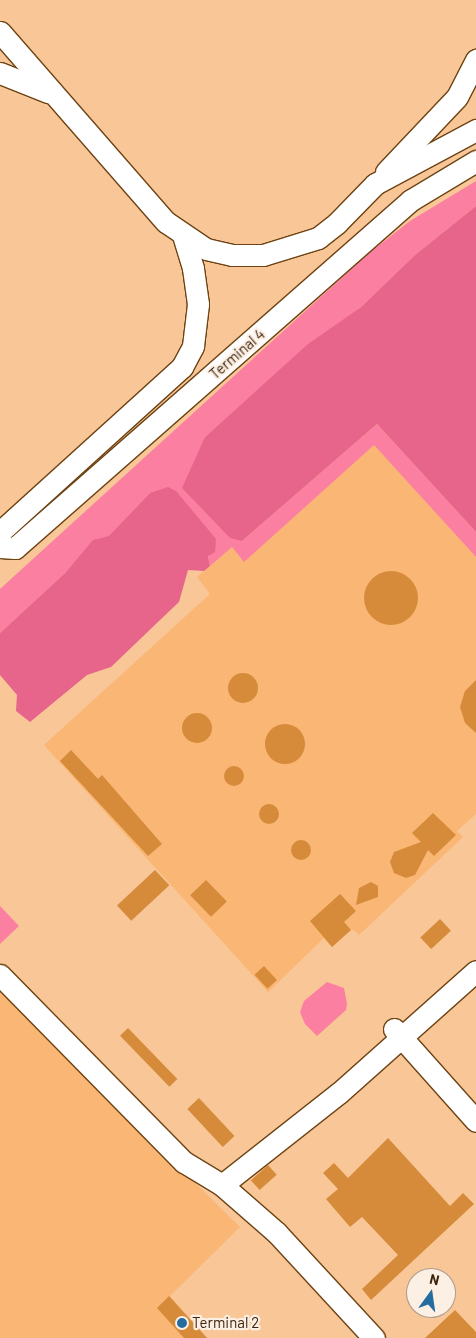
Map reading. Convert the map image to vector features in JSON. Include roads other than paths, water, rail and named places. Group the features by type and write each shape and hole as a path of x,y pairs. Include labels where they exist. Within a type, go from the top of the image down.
{"street":[{"path":"0,32 166,222 183,236 206,250 232,255 263,254 292,248 318,238 337,223 457,96 476,60"},
{"path":"0,73 55,95"},
{"path":"375,184 476,130"},
{"name":"Terminal 4","path":"5,552 250,343 368,235 411,200 476,161"},
{"path":"0,532 182,367 193,346 198,304 193,268 183,236"},
{"path":"222,1186 339,1093 398,1034 476,971"},
{"path":"0,975 184,1162 222,1186 277,1233 374,1338"},
{"path":"398,1034 476,1121"}],"place":[{"name":"Terminal 2","path":"182,1323"}]}
